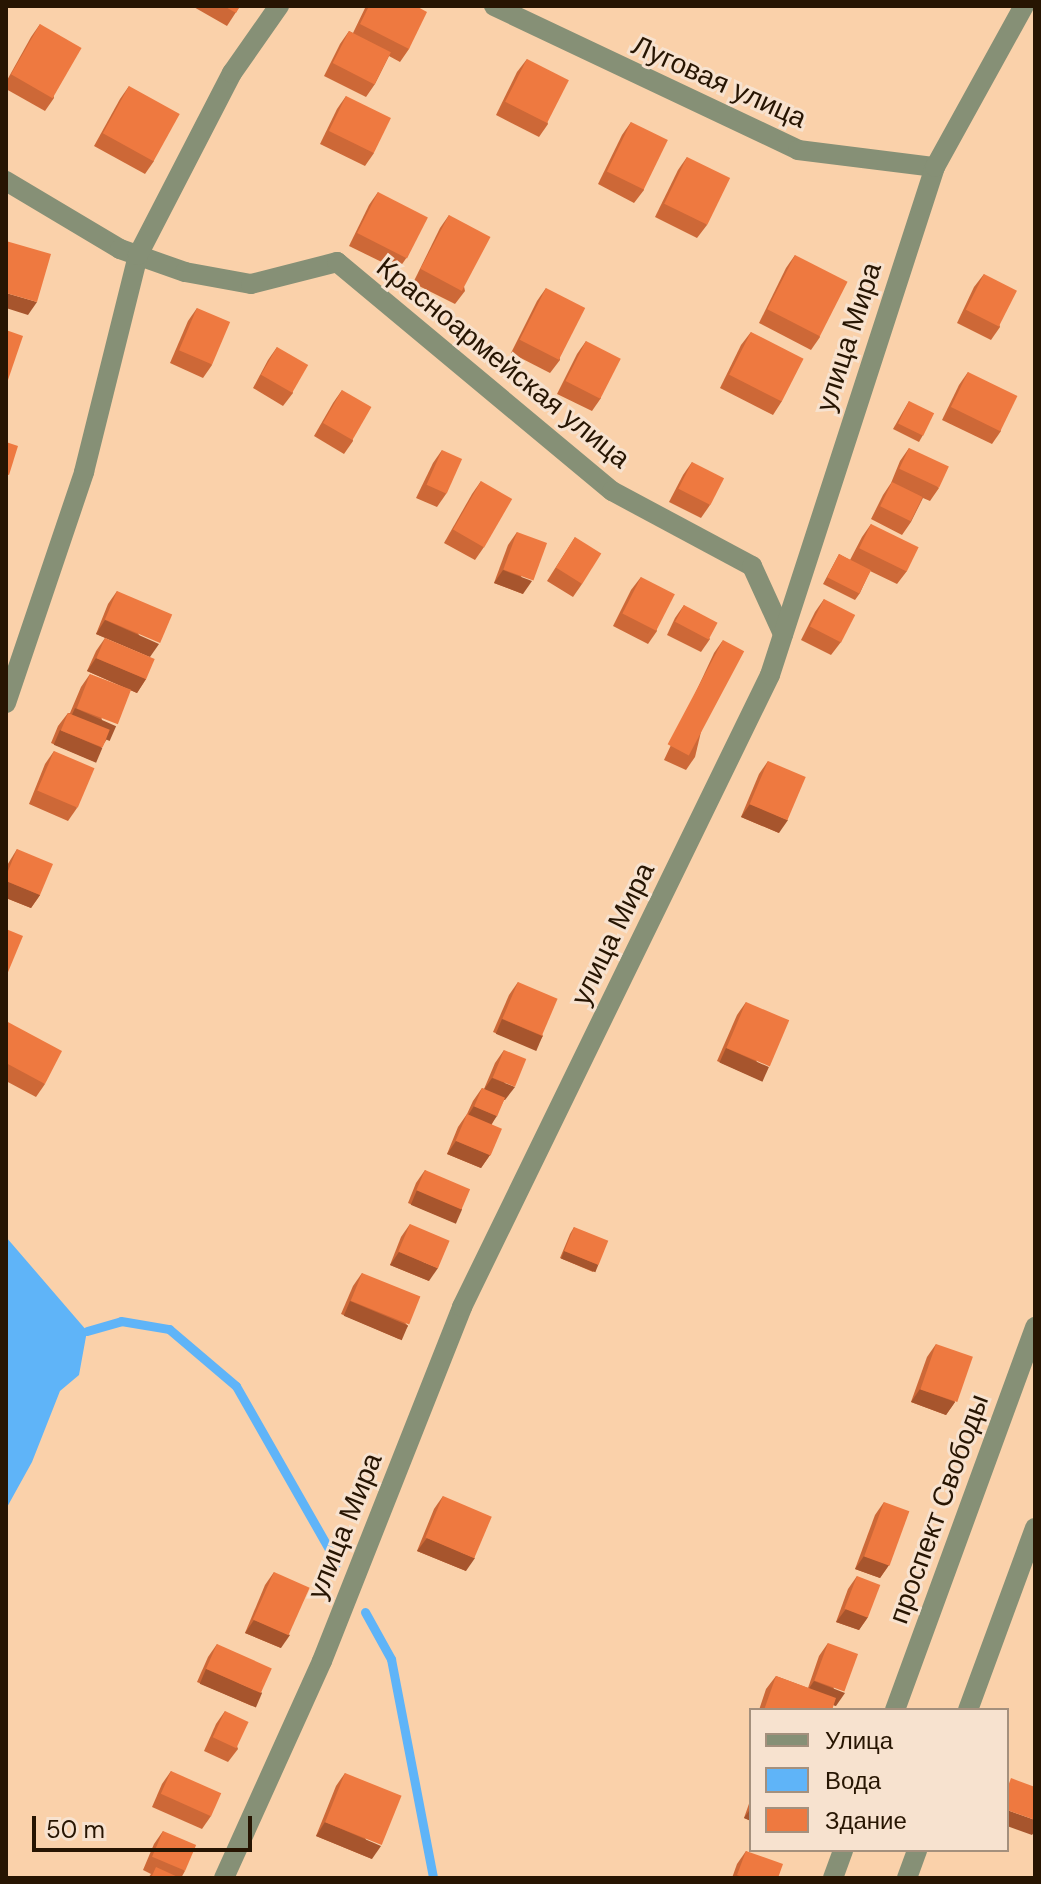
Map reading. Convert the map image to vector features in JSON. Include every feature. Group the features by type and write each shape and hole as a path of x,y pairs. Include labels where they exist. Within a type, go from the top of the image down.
{"street":[{"path":"6,703 84,472 138,255 232,73 279,6"},
{"name":"Луговая улица","path":"494,6 798,150 935,167"},
{"name":"улица Мира","path":"224,1878 322,1661 462,1307 770,675 935,167 1024,6"},
{"name":"Красноармейская улица","path":"6,181 138,255 185,272 251,284 337,262 612,491 712,540 752,566 783,634"},
{"name":"проспект Свободы","path":"896,1708 1035,1327"},
{"path":"969,1708 1035,1528"},
{"path":"833,1878 842,1852"},
{"path":"907,1878 916,1852"}],"water":[{"path":"6,1237 87,1331 79,1375 60,1391 32,1462 6,1509"}],"building":[{"path":"224,6 240,6 236,13"},
{"path":"369,6 416,6 427,12 409,49 360,24"},
{"path":"40,24 82,48 53,98 11,74"},
{"path":"349,31 391,52 375,84 333,63"},
{"path":"527,59 569,80 547,123 505,102"},
{"path":"129,86 180,114 154,161 103,133"},
{"path":"346,96 391,118 374,153 329,131"},
{"path":"631,122 668,140 644,189 607,171"},
{"path":"687,157 730,178 707,225 664,204"},
{"path":"378,192 428,217 407,258 357,233"},
{"path":"449,215 490,237 462,291 420,269"},
{"path":"6,241 51,254 37,302 6,293"},
{"path":"795,255 848,282 820,336 767,309"},
{"path":"984,274 1017,291 999,326 966,310"},
{"path":"546,288 585,308 559,360 520,340"},
{"path":"197,308 230,322 212,364 179,350"},
{"path":"6,330 23,336 8,380 6,379"},
{"path":"751,332 804,359 782,402 729,375"},
{"path":"586,341 621,359 600,399 566,381"},
{"path":"277,347 308,365 292,393 261,375"},
{"path":"968,372 1017,396 1000,431 951,407"},
{"path":"342,390 371,407 352,440 323,423"},
{"path":"909,401 934,413 923,436 898,423"},
{"path":"6,442 18,446 9,475 6,474"},
{"path":"909,448 949,467 939,487 899,469"},
{"path":"442,450 462,459 447,494 427,485"},
{"path":"692,462 724,478 710,505 678,489"},
{"path":"481,481 512,499 484,547 453,529"},
{"path":"892,482 923,497 911,521 880,506"},
{"path":"871,524 919,547 907,572 859,548"},
{"path":"517,532 547,543 533,581 503,570"},
{"path":"575,537 601,553 582,584 556,568"},
{"path":"839,554 871,570 859,594 827,577"},
{"path":"641,577 675,594 656,631 622,614"},
{"path":"117,591 172,614 160,643 105,620"},
{"path":"824,599 855,615 841,643 810,627"},
{"path":"684,605 718,623 709,640 675,622"},
{"path":"105,638 155,659 146,679 96,658"},
{"path":"723,640 744,651 689,755 668,744"},
{"path":"90,674 131,690 118,724 77,709"},
{"path":"68,713 110,730 103,747 61,731"},
{"path":"54,751 95,768 78,808 37,791"},
{"path":"768,761 806,777 787,820 750,804"},
{"path":"17,849 53,864 40,895 6,881"},
{"path":"6,929 23,936 6,977"},
{"path":"518,982 558,999 542,1036 502,1019"},
{"path":"746,1002 789,1020 770,1066 726,1048"},
{"path":"6,1021 62,1051 45,1084 6,1063"},
{"path":"504,1050 526,1059 515,1087 493,1078"},
{"path":"482,1088 505,1098 497,1116 474,1106"},
{"path":"467,1114 502,1129 491,1156 456,1141"},
{"path":"425,1170 470,1189 462,1209 416,1190"},
{"path":"410,1224 450,1241 438,1268 398,1252"},
{"path":"574,1227 608,1241 599,1265 564,1251"},
{"path":"362,1273 420,1297 409,1324 351,1301"},
{"path":"936,1344 973,1357 957,1402 920,1389"},
{"path":"443,1496 492,1517 474,1558 425,1537"},
{"path":"884,1502 909,1511 890,1566 864,1557"},
{"path":"274,1572 310,1588 288,1635 253,1620"},
{"path":"857,1576 880,1585 868,1618 844,1609"},
{"path":"828,1643 858,1654 844,1692 814,1681"},
{"path":"217,1644 272,1668 261,1693 206,1669"},
{"path":"776,1676 836,1698 833,1708 765,1708"},
{"path":"225,1711 249,1722 236,1748 213,1737"},
{"path":"171,1771 221,1793 211,1816 161,1794"},
{"path":"345,1773 402,1796 382,1845 325,1822"},
{"path":"1011,1778 1035,1787 1035,1820 1009,1811"},
{"path":"163,1831 196,1845 185,1871 152,1857"},
{"path":"746,1851 783,1864 778,1878 745,1878 737,1875"},
{"path":"156,1867 180,1878 151,1878"}],"waterway":[{"path":"87,1331 121,1321 169,1329 236,1386 337,1563"},
{"path":"365,1612 391,1659 433,1878"}]}
